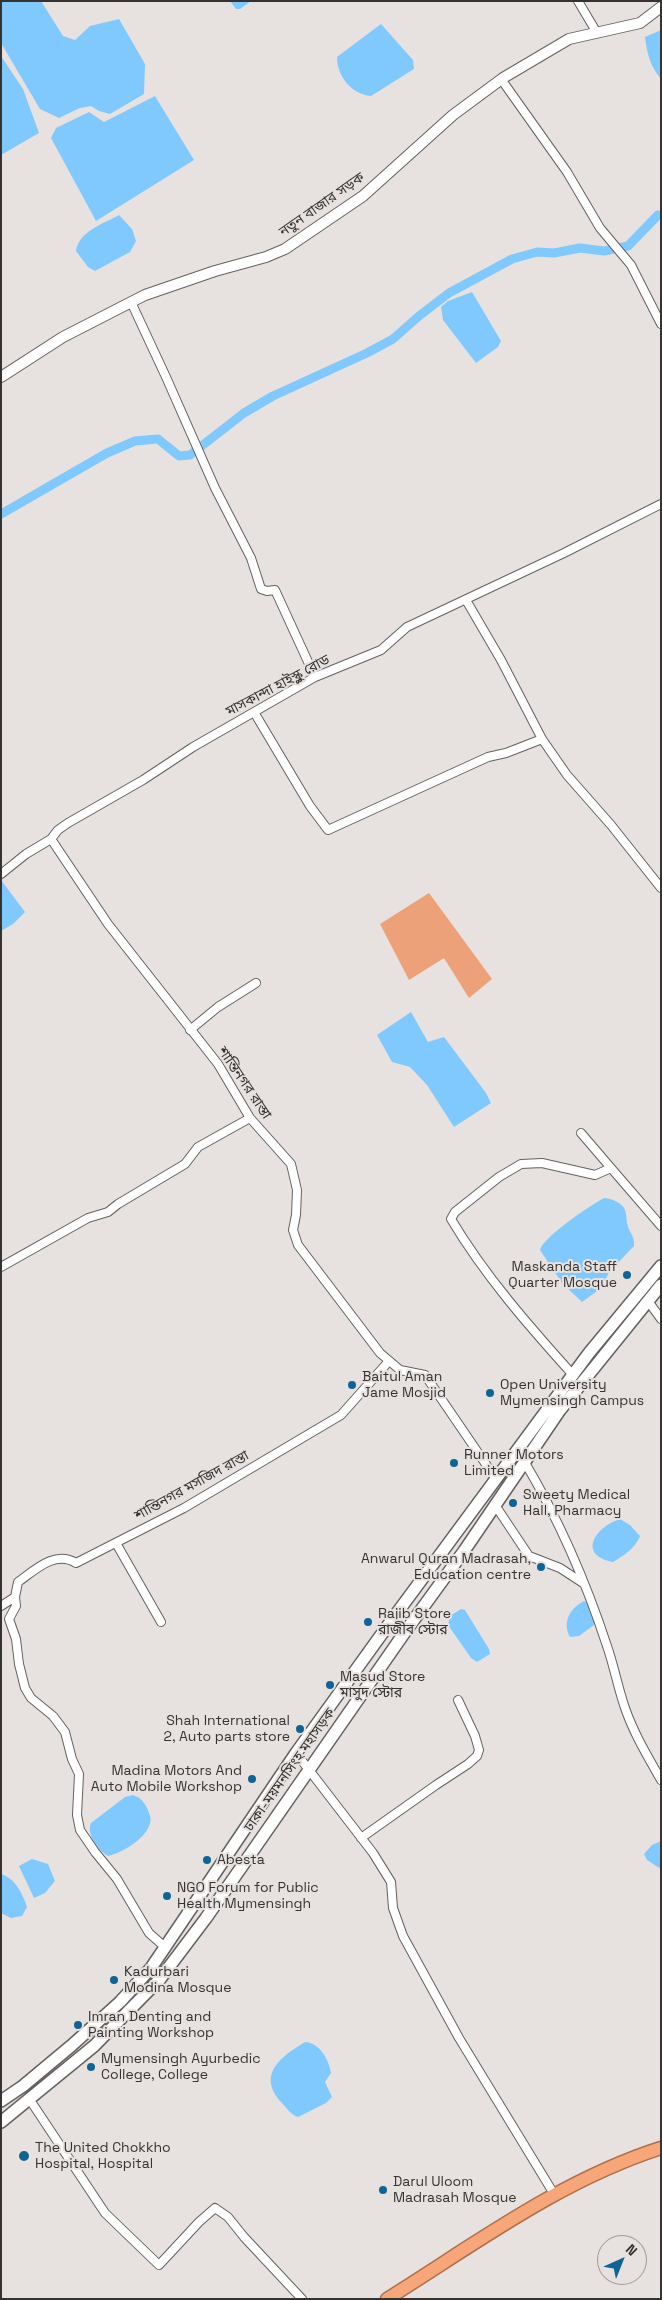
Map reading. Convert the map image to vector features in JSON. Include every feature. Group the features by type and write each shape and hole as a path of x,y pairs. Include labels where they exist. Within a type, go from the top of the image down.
{"highway":[{"path":"387,2299 554,2194 600,2171 661,2148"}],"main road":[{"name":"ঢাকা-ময়মনসিংহ মহাসড়ক","path":"1,2101 37,2075 120,2002 151,1968 296,1752 573,1375 661,1266"},
{"name":"ঢাকা-ময়মনসিংহ মহাসড়ক","path":"1,2122 94,2046 160,1978 309,1770 560,1410 661,1285"}],"street":[{"path":"578,1 597,33"},
{"name":"নতুন বাজার সড়ক","path":"1,376 63,337 131,302 215,271 266,257 284,249 363,196 454,115 502,79 569,39 640,23 661,7"},
{"path":"502,79 567,172 600,228 632,266 661,324"},
{"path":"131,302 196,443 205,467 251,558 261,589 266,591 275,590 315,677"},
{"name":"মাসকান্দা হাইস্কুল রোড","path":"1,874 26,854 51,839 58,830 68,823 315,677 381,650 407,627 560,556 661,504"},
{"path":"466,600 502,660 542,739 567,774 611,824 661,888"},
{"path":"254,712 310,806 328,830 488,756 506,753 542,739"},
{"name":"শান্তিনগর রাস্তা","path":"51,839 108,924 218,1064 250,1118 291,1164 297,1190 293,1230 298,1245 380,1354 400,1370 425,1375 496,1479"},
{"path":"190,1030 218,1007 256,984"},
{"path":"1,1267 88,1218 108,1212 118,1204 162,1180 185,1164 198,1147 250,1118"},
{"path":"581,1132 661,1226"},
{"path":"573,1375 515,1309 461,1236 451,1219 455,1212 476,1195 499,1177 521,1164 542,1163 595,1175 611,1168"},
{"path":"648,1301 661,1319"},
{"name":"শান্তিনগর মসজিদ রাস্তা","path":"1,1606 15,1597 18,1582 42,1565 58,1558 67,1557 76,1563 116,1543 184,1508 340,1415 389,1361"},
{"path":"524,1461 543,1492 583,1583 608,1647 625,1708 636,1736 661,1780"},
{"path":"494,1505 529,1556 560,1568 583,1583"},
{"path":"116,1543 162,1622"},
{"path":"15,1597 16,1606 9,1619 17,1645 19,1664 25,1688 31,1698 53,1716 65,1732 80,1779 77,1815 80,1830 117,1879 149,1933 166,1948"},
{"path":"362,1838 477,1756 479,1750 475,1736 458,1700"},
{"path":"296,1752 362,1838 392,1882 393,1908 403,1936 459,2038 554,2194"},
{"path":"30,2100 105,2213 159,2265 199,2222 215,2208 228,2217 244,2237 302,2299"}],"shaded area":[{"path":"429,893 492,979 469,998 444,958 409,980 380,924"}],"water":[{"path":"1,1 41,1 63,36 75,40 90,26 119,19 145,64 144,94 110,114 99,111 91,106 80,108 59,118 40,109 1,43"},
{"path":"230,1 251,1 240,9 236,9"},
{"path":"381,24 413,60 414,69 371,96 364,95 346,83 342,77 337,57"},
{"path":"661,30 661,79 650,59 645,37"},
{"path":"1,56 23,89 39,133 1,155"},
{"path":"155,96 194,160 96,221 51,138 56,128 89,112 104,122"},
{"path":"119,215 132,229 136,241 130,252 95,271 88,267 76,251 78,244 87,233"},
{"path":"472,292 501,341 498,347 476,363 443,320 441,307 448,301"},
{"path":"1,880 25,912 13,924 1,931"},
{"path":"411,1012 428,1042 444,1037 486,1093 491,1103 454,1127 427,1085 410,1067 392,1062 377,1035"},
{"path":"604,1198 616,1201 624,1207 634,1246 610,1271 600,1289 582,1302 562,1283 540,1250 549,1237"},
{"path":"620,1519 630,1525 640,1536 632,1548 613,1562 595,1553 593,1547 597,1534 603,1528"},
{"path":"584,1601 588,1603 594,1618 594,1625 579,1636 570,1637 567,1621 575,1607"},
{"path":"461,1609 465,1610 489,1649 490,1654 477,1662 471,1658 448,1625 450,1616"},
{"path":"133,1795 142,1800 147,1808 151,1819 148,1829 133,1844 120,1852 108,1856 94,1842 90,1832 91,1823 125,1797"},
{"path":"661,1841 661,1869 647,1860 644,1854 652,1845"},
{"path":"32,1859 48,1864 55,1881 45,1893 34,1898 19,1866"},
{"path":"1,1874 18,1887 23,1897 27,1907 22,1916 11,1918 1,1913"},
{"path":"305,2042 315,2045 326,2058 331,2073 325,2082 332,2097 326,2103 298,2117 293,2115 281,2102 274,2092 271,2083 275,2067 288,2053"}],"waterway":[{"path":"1,514 107,453 135,441 158,439 179,456 190,455 244,413 273,396 393,339 449,293 512,259 537,252 554,253 580,248 604,251 628,246 658,215"}],"place":[{"name":"Maskanda Staff Quarter Mosque","path":"627,1275"},
{"name":"Baitul Aman Jame Mosjid","path":"352,1385"},
{"name":"Open University Mymensingh Campus","path":"490,1393"},
{"name":"Runner Motors Limited","path":"454,1463"},
{"name":"Sweety Medical Hall, Pharmacy","path":"513,1503"},
{"name":"Anwarul Quran Madrasah, Education centre","path":"541,1567"},
{"name":"Rajib Store রাজীব স্টোর","path":"368,1622"},
{"name":"Masud Store মাসুদ স্টোর","path":"330,1685"},
{"name":"Shah International 2, Auto parts store","path":"300,1729"},
{"name":"Madina Motors And Auto Mobile Workshop","path":"252,1779"},
{"name":"Abesta","path":"207,1860"},
{"name":"NGO Forum for Public Health Mymensingh","path":"167,1896"},
{"name":"Kadurbari Modina Mosque","path":"114,1980"},
{"name":"Imran Denting and Painting Workshop","path":"78,2025"},
{"name":"Mymensingh Ayurbedic College, College","path":"91,2067"},
{"name":"The United Chokkho Hospital, Hospital","path":"24,2156"},
{"name":"Darul Uloom Madrasah Mosque","path":"383,2190"}]}
